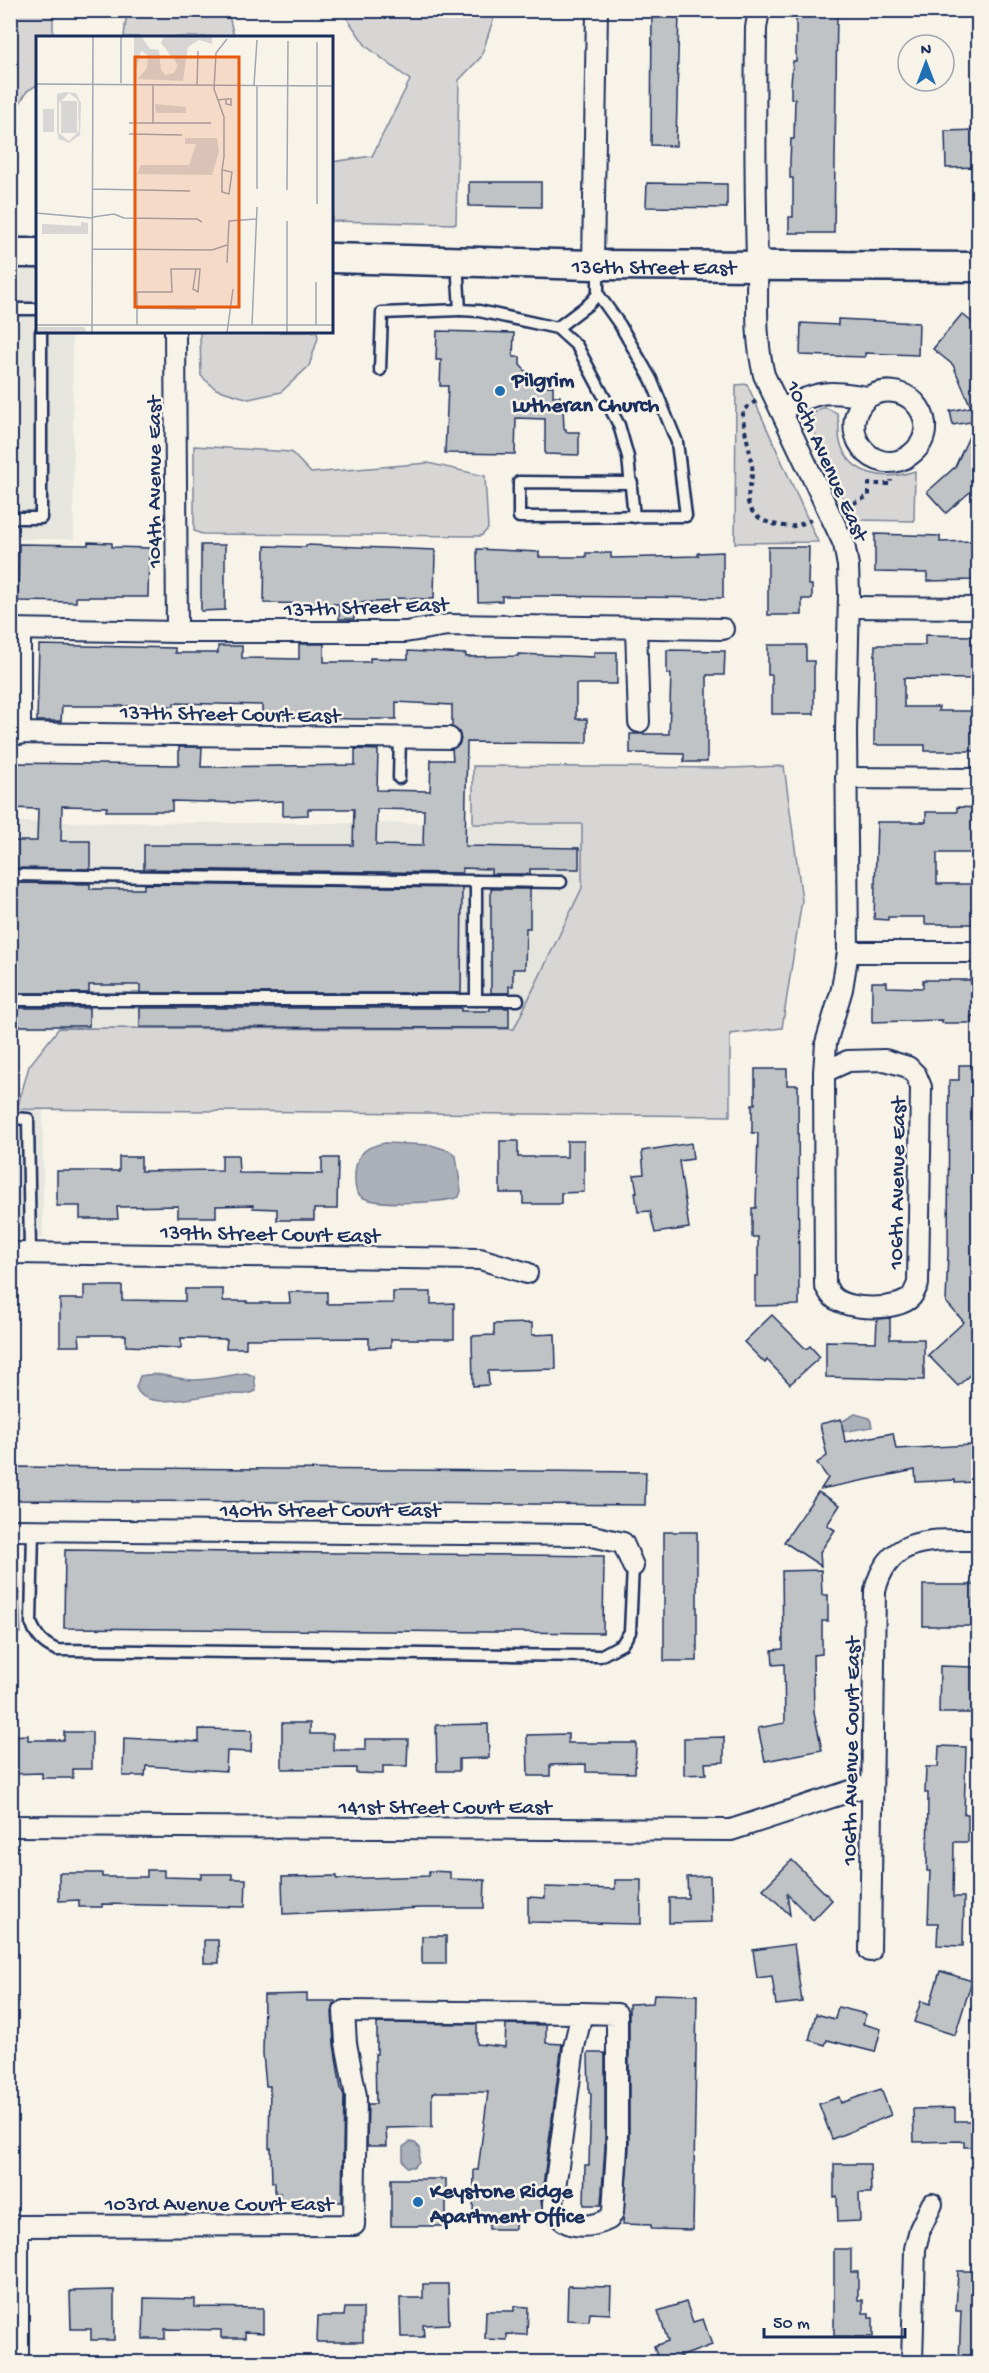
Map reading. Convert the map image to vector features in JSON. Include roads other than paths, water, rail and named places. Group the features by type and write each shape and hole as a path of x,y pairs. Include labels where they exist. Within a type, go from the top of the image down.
{"street":[{"path":"596,265 597,10"},
{"name":"106th Avenue East","path":"759,10 756,28 755,148 758,352 764,375 844,544 848,566 846,778 848,952 842,989 826,1043 824,1072 825,1285 832,1297 846,1304 871,1308 898,1304 911,1297 918,1284 921,1087 916,1075 908,1067 885,1060 848,1061 824,1072"},
{"path":"10,253 36,253"},
{"name":"136th Street East","path":"333,258 596,265 978,267"},
{"name":"104th Avenue East","path":"175,333 177,632"},
{"path":"782,409 819,393 842,393 868,397"},
{"path":"849,607 978,608"},
{"name":"137th Street East","path":"15,630 405,632 448,625 723,629"},
{"path":"636,628 639,722"},
{"path":"15,630 15,734"},
{"name":"137th Street Court East","path":"15,734 449,738"},
{"path":"846,778 978,779"},
{"path":"848,952 971,952"},
{"name":"139th Street Court East","path":"20,1253 480,1259 527,1273"},
{"name":"140th Street Court East","path":"10,1530 588,1534 623,1543 633,1566"},
{"name":"106th Avenue Court East","path":"870,1951 875,1591 881,1572 893,1557 910,1545 925,1540 978,1540"},
{"name":"141st Street Court East","path":"10,1826 731,1830 873,1784"},
{"name":"103rd Avenue Court East","path":"18,2362 18,2226 354,2225 356,2096 345,2043 344,2011 582,2013 617,2014 617,2147 613,2212 609,2219 586,2227 570,2225 554,2211 553,2203 574,2047 582,2013"},
{"path":"912,2362 915,2249 920,2229 932,2204"}],"lane":[{"path":"457,262 460,310"},
{"path":"596,265 598,294 620,325 651,379 677,442 686,516 519,517 519,482 632,483"},
{"path":"556,328 590,303 598,294"},
{"path":"10,309 36,309"},
{"path":"380,370 382,313 479,311 530,320 556,328 577,346 619,425 632,483 634,517"},
{"path":"10,518 41,518 41,333"},
{"path":"399,778 400,737"},
{"path":"10,875 561,882"},
{"path":"476,881 476,1000"},
{"path":"10,1000 518,1000"},
{"path":"10,1119 28,1119 20,1253"},
{"path":"33,1530 31,1623 36,1635 45,1644 57,1650 600,1656 622,1644 630,1632 633,1566"}],"place":[{"name":"Pilgrim Lutheran Church","path":"500,391"},
{"name":"Keystone Ridge Apartment Office","path":"418,2202"}]}
